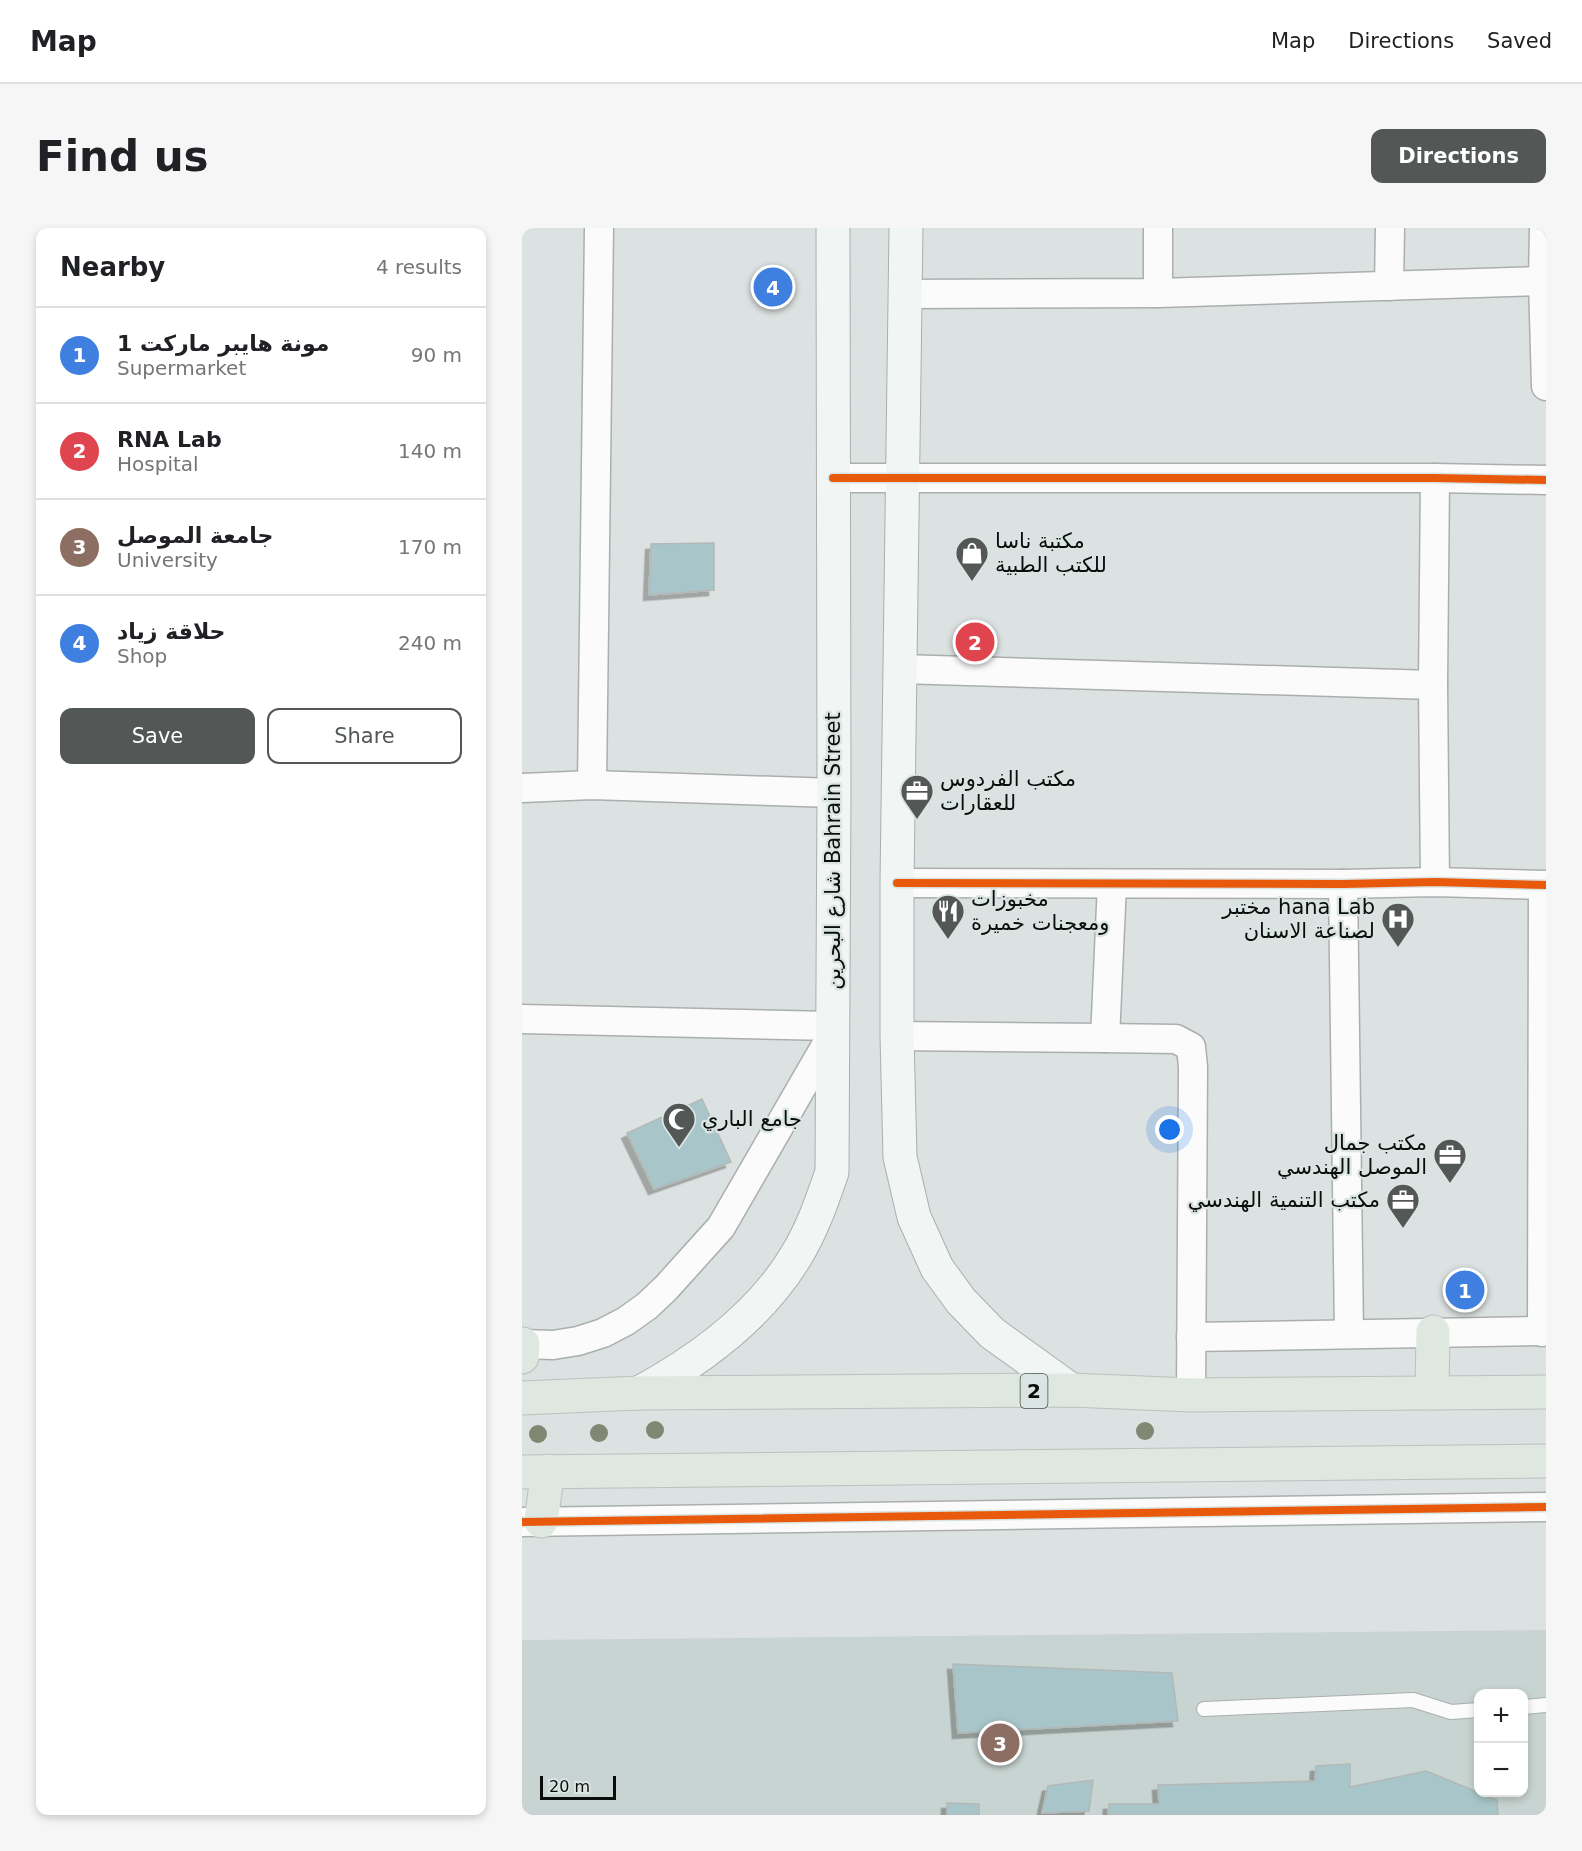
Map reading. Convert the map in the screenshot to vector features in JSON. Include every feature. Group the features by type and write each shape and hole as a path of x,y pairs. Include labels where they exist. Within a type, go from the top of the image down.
{"highway":[{"path":"1432,1393 1433,1332"},
{"path":"522,1344 522,1357"},
{"name":"2","path":"522,1398 639,1393 1071,1390 1191,1395 1546,1392"},
{"path":"531,1521 535,1472 1546,1461"}],"main road":[{"name":"شارع البحرين Bahrain Street","path":"639,1393 673,1374 745,1319 772,1290 797,1256 817,1214 832,1172 833,228"},
{"path":"906,228 897,883 900,1157 914,1217 937,1268 961,1302 992,1333 1071,1390"}],"street":[{"path":"592,785 599,228"},
{"path":"1158,228 1158,293"},
{"path":"1389,286 1390,228"},
{"path":"1544,228 1546,386"},
{"path":"906,294 1158,293 1543,281"},
{"path":"832,478 1546,480"},
{"path":"1435,882 1433,685 1436,478"},
{"path":"900,669 1433,685"},
{"path":"522,788 592,785 834,792"},
{"path":"897,883 1343,884 1435,882 1544,885 1544,1331 1191,1337"},
{"path":"1105,1038 1112,884"},
{"path":"1343,884 1349,1333"},
{"path":"522,1019 832,1030 721,1227 654,1300 626,1321 603,1333 578,1341 553,1345 522,1344"},
{"path":"897,1036 1176,1039 1191,1047 1193,1067 1191,1395"},
{"path":"531,1521 1546,1508"}],"lane":[{"path":"1204,1709 1413,1700 1451,1712 1474,1710"},
{"path":"1528,1707 1546,1705"}],"shaded area":[{"path":"1546,1630 1546,1815 522,1815 522,1640"}],"building":[{"path":"714,543 714,590 649,595 651,544"},
{"name":"جامع الباري","path":"702,1099 731,1162 654,1189 627,1133"},
{"path":"953,1664 1172,1673 1178,1721 958,1733"},
{"path":"1350,1764 1350,1787 1426,1771 1474,1791 1474,1797 1490,1797 1497,1800 1498,1815 1108,1815 1109,1804 1159,1804 1158,1785 1315,1781 1316,1766"},
{"path":"1093,1780 1089,1811 1042,1813 1048,1786"},
{"path":"947,1803 979,1804 979,1815 947,1815"}],"cycle path":[{"path":"833,478 1546,480"},
{"path":"897,883 1343,884 1435,882 1546,885"},
{"path":"522,1522 1546,1507"}],"place":[{"name":"حلاقة زياد","path":"773,287"},
{"name":"مكتبة ناسا للكتب الطبية","path":"972,582"},
{"name":"RNA Lab","path":"975,642"},
{"name":"مكتب الفردوس للعقارات","path":"917,820"},
{"name":"مخبوزات ومعجنات خميرة","path":"948,940"},
{"name":"مختبر hana Lab لصناعة الاسنان","path":"1398,948"},
{"name":"جامع الباري","path":"679,1148"},
{"name":"مكتب جمال الموصل الهندسي","path":"1450,1184"},
{"name":"مكتب التنمية الهندسي","path":"1403,1229"},
{"name":"مونة هايبر ماركت 1","path":"1465,1290"},
{"name":"جامعة الموصل","path":"1000,1743"}]}
